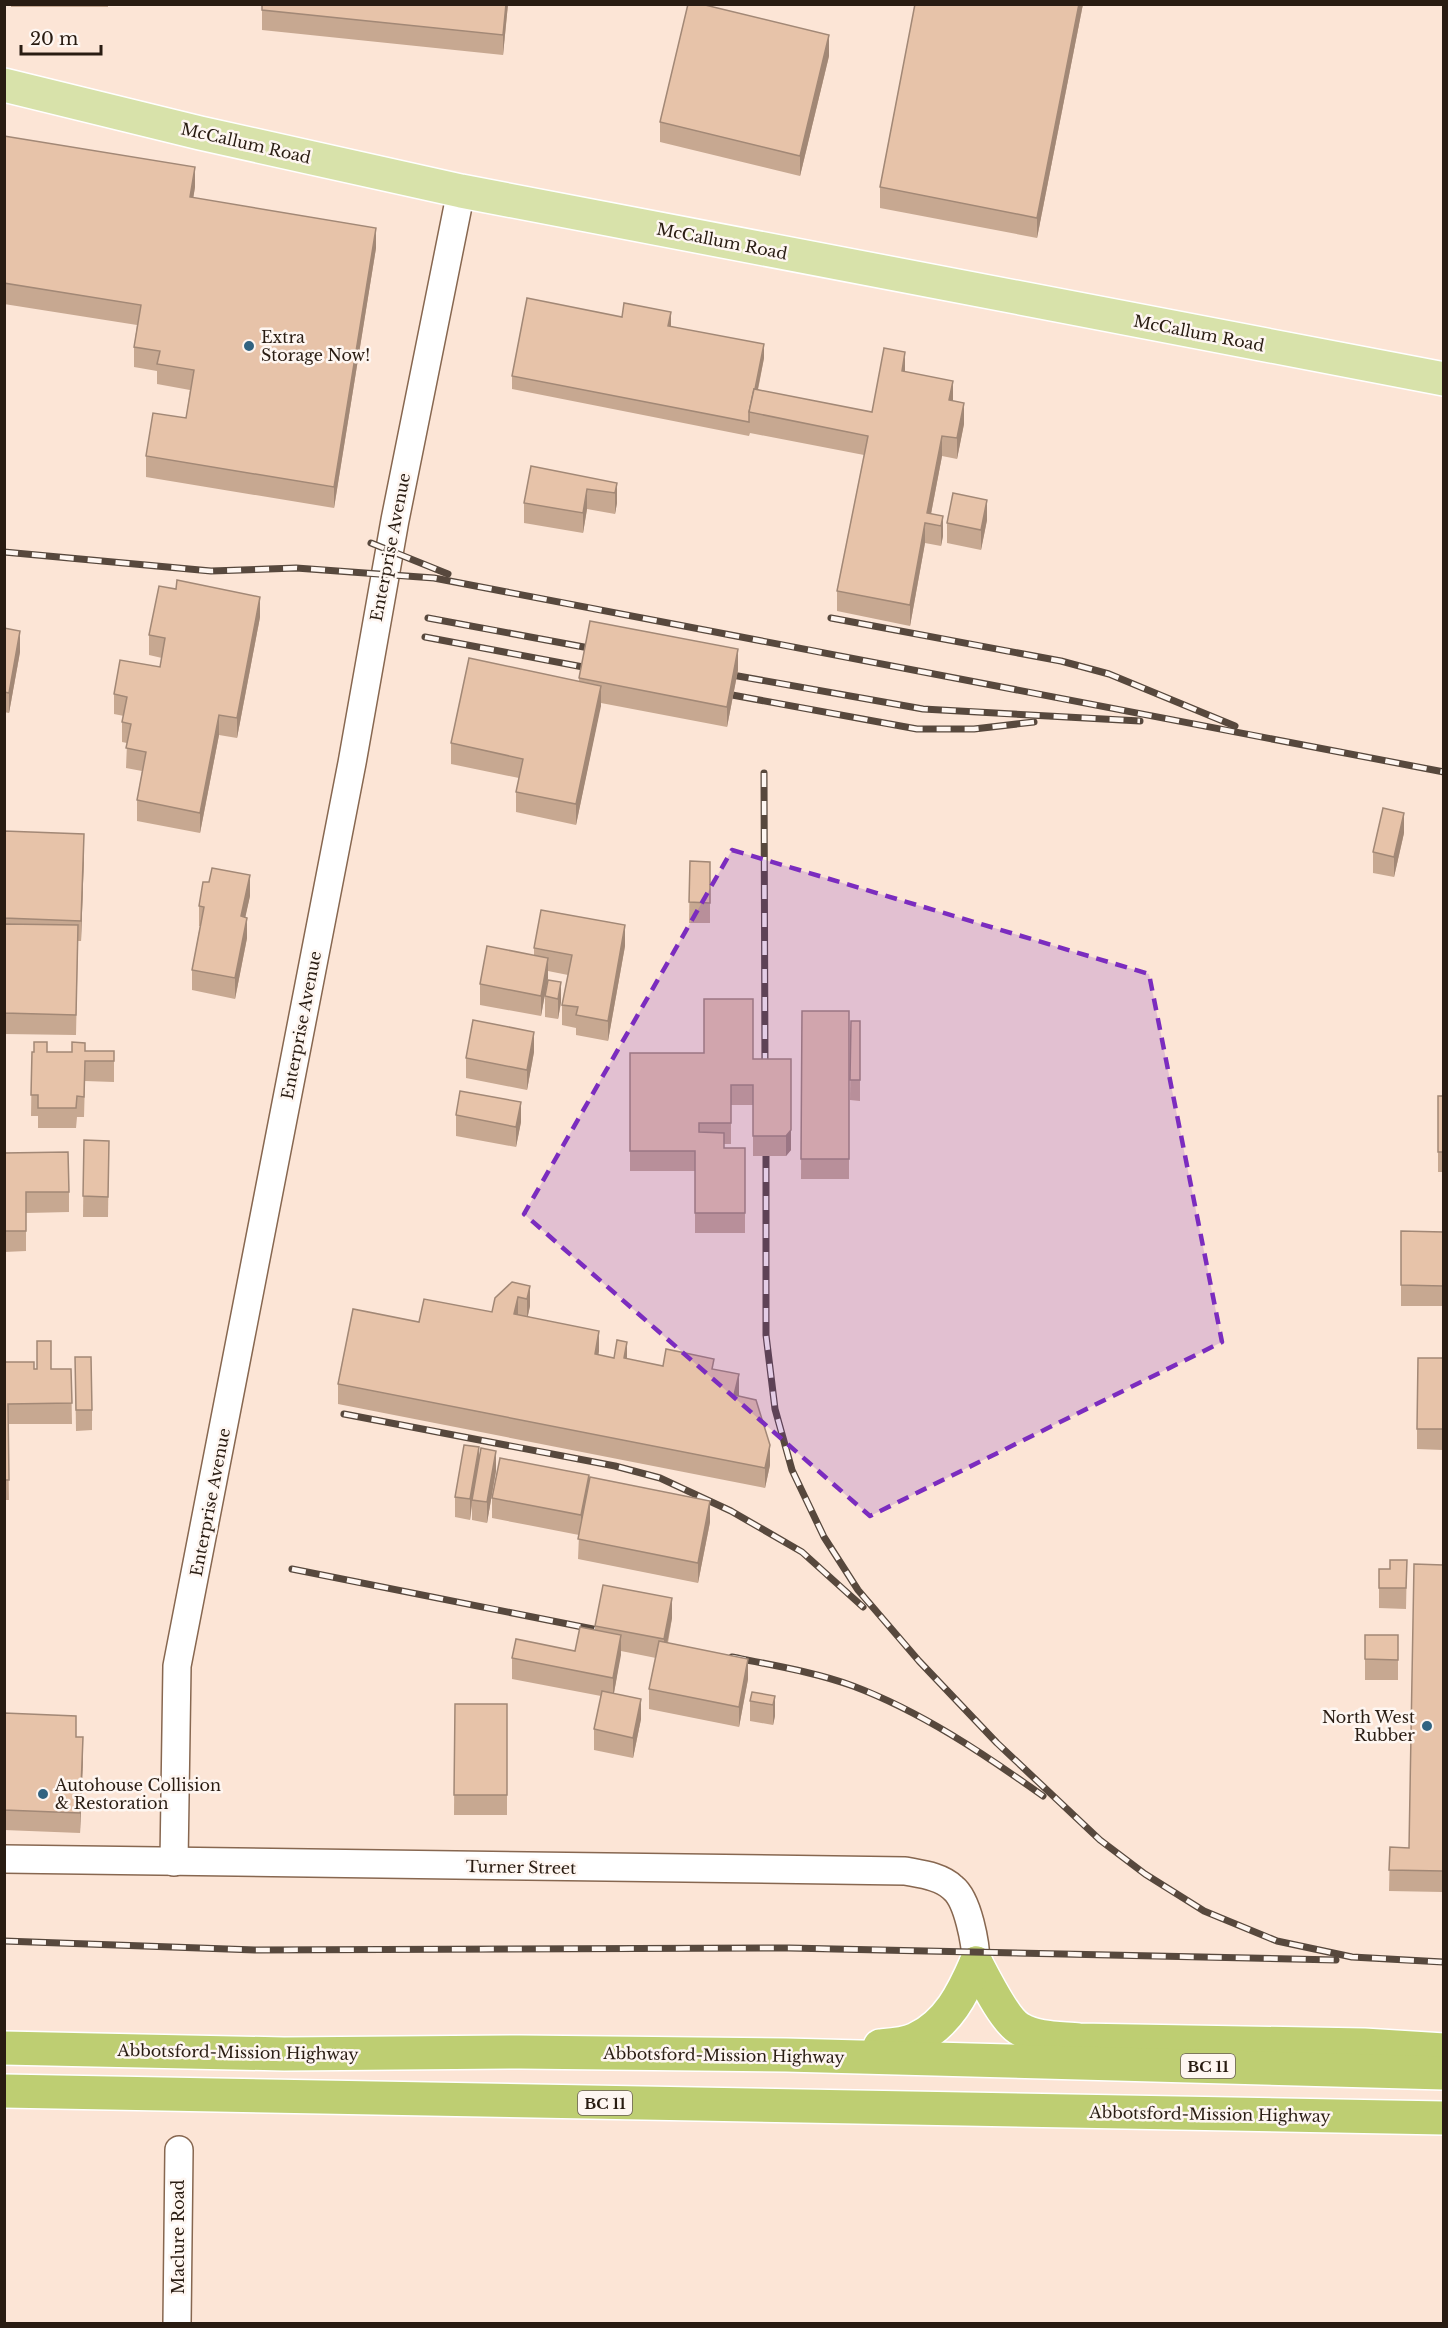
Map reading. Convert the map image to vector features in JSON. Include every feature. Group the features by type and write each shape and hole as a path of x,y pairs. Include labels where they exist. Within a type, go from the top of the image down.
{"highway":[{"path":"975,1963 991,1992 1018,2028 1040,2036 1079,2040 1364,2045 1443,2050"},
{"path":"786,2055 863,2049 916,2039 945,2019 964,1991 975,1963"},
{"name":"Abbotsford-Mission Highway","path":"4,2048 284,2054 520,2052 786,2055 1443,2073"},
{"name":"Abbotsford-Mission Highway","path":"4,2091 1443,2118"}],"main road":[{"name":"McCallum Road","path":"4,85 200,133 461,191 1443,379"}],"street":[{"name":"Enterprise Avenue","path":"174,1862 177,1666 352,763 395,520 461,191"},
{"name":"Turner Street","path":"4,1859 905,1871 933,1877 954,1888 968,1914 975,1963"},
{"name":"Maclure Road","path":"177,2324 179,2150"}],"highlighted area":[{"path":"732,850 1149,974 1222,1342 870,1516 524,1214"}],"building":[{"path":"262,4 506,4 503,35 262,10"},
{"path":"688,4 701,4 829,35 800,156 660,122"},
{"path":"915,4 1079,4 1037,218 880,187"},
{"name":"Extra Storage Now!","path":"4,136 195,167 190,197 376,228 334,487 146,456 153,413 186,418 194,370 157,364 160,351 134,347 141,305 4,283"},
{"path":"527,298 622,317 624,303 671,312 668,326 764,344 749,412 749,422 512,376"},
{"path":"884,348 905,352 902,371 953,381 949,400 964,403 957,438 942,436 927,513 943,516 941,526 925,523 910,605 837,591 868,436 749,412 754,389 872,412"},
{"path":"531,466 617,483 615,493 587,489 583,513 524,503"},
{"path":"953,493 987,500 981,530 947,523"},
{"path":"177,580 260,597 237,718 219,715 200,813 137,800 146,752 126,748 131,724 122,722 127,697 114,694 120,660 160,667 165,638 149,635 159,586 176,589"},
{"path":"590,621 738,649 727,707 579,678"},
{"path":"4,628 20,631 9,693 4,692"},
{"path":"469,658 601,686 576,804 516,792 523,759 451,743"},
{"path":"1383,808 1404,813 1394,857 1373,852"},
{"path":"4,831 84,834 81,921 4,918"},
{"path":"690,861 710,862 710,903 689,902"},
{"path":"212,868 250,875 241,916 247,918 235,978 192,970 204,907 199,906 203,882 209,882"},
{"path":"541,910 625,925 608,1021 576,1015 578,1007 562,1005 572,955 534,948"},
{"path":"4,924 78,925 76,1015 4,1013"},
{"path":"487,946 548,958 541,996 480,984"},
{"path":"548,980 561,982 558,999 545,996"},
{"path":"704,999 753,999 753,1059 791,1059 791,1130 786,1136 753,1136 753,1085 731,1085 731,1123 699,1123 699,1132 724,1133 724,1148 745,1148 745,1213 695,1213 695,1151 630,1151 630,1053 704,1053"},
{"path":"802,1011 849,1011 849,1159 801,1159"},
{"path":"473,1020 534,1032 527,1070 466,1058"},
{"path":"851,1021 860,1021 860,1080 850,1080"},
{"path":"34,1042 47,1042 47,1052 72,1052 72,1042 85,1043 85,1051 114,1051 114,1061 85,1061 84,1097 77,1096 76,1108 38,1108 38,1095 31,1095"},
{"path":"460,1091 521,1102 516,1127 456,1115"},
{"path":"1438,1096 1443,1096 1443,1152 1438,1152"},
{"path":"84,1140 109,1141 108,1197 83,1196"},
{"path":"68,1152 69,1192 26,1192 26,1231 4,1231 4,1153"},
{"path":"1401,1231 1443,1232 1443,1286 1401,1285"},
{"path":"512,1282 530,1286 527,1299 518,1297 514,1314 599,1331 595,1354 614,1358 617,1340 627,1342 624,1358 663,1366 666,1349 714,1359 712,1369 739,1374 734,1395 756,1400 770,1445 765,1468 338,1384 353,1309 419,1322 424,1299 492,1312 495,1298"},
{"path":"37,1341 51,1341 51,1369 71,1369 72,1403 8,1404 9,1480 4,1480 4,1362 34,1362 34,1369 37,1369"},
{"path":"75,1357 91,1357 92,1410 76,1410"},
{"path":"1418,1358 1443,1358 1443,1429 1417,1429"},
{"path":"464,1445 479,1447 470,1499 455,1497"},
{"path":"481,1448 496,1451 487,1502 472,1500"},
{"path":"500,1458 589,1475 581,1515 492,1498"},
{"path":"590,1477 710,1501 698,1563 578,1539"},
{"path":"1390,1560 1407,1560 1406,1588 1379,1588 1379,1569 1390,1569"},
{"name":"North West Rubber","path":"1414,1564 1443,1565 1443,1871 1389,1870 1390,1847 1409,1848"},
{"path":"603,1585 672,1598 664,1639 595,1626"},
{"path":"580,1627 621,1635 613,1678 512,1658 516,1639 575,1651"},
{"path":"1365,1635 1398,1635 1398,1660 1365,1659"},
{"path":"659,1641 748,1659 739,1707 649,1689"},
{"path":"602,1691 641,1699 633,1738 594,1729"},
{"path":"752,1692 775,1696 773,1705 750,1701"},
{"path":"455,1704 507,1704 507,1795 454,1795"},
{"name":"Autohouse Collision & Restoration","path":"4,1713 76,1716 76,1737 83,1737 80,1813 4,1810"}],"railway":[{"path":"371,543 448,574"},
{"path":"4,552 211,571 296,568 434,578 1444,772"},
{"path":"428,618 600,650"},
{"path":"831,618 1061,661 1109,674 1235,726"},
{"path":"425,637 599,670"},
{"path":"721,673 923,709 1140,721"},
{"path":"716,692 917,729 974,729 1034,722"},
{"path":"764,773 765,1074"},
{"path":"766,1140 766,1335 775,1409 792,1470 824,1537 858,1590 919,1661 997,1743 1100,1840 1145,1874 1204,1911 1277,1941 1352,1957 1443,1962"},
{"path":"344,1414 615,1466 660,1478 731,1511 802,1552 863,1607"},
{"path":"292,1569 608,1632"},
{"path":"732,1657 824,1677 879,1696 952,1735 1043,1796"},
{"path":"4,1941 255,1950 789,1948 1336,1960"}],"place":[{"name":"Extra Storage Now!","path":"249,346"},
{"name":"North West Rubber","path":"1427,1726"},
{"name":"Autohouse Collision & Restoration","path":"43,1794"}]}
